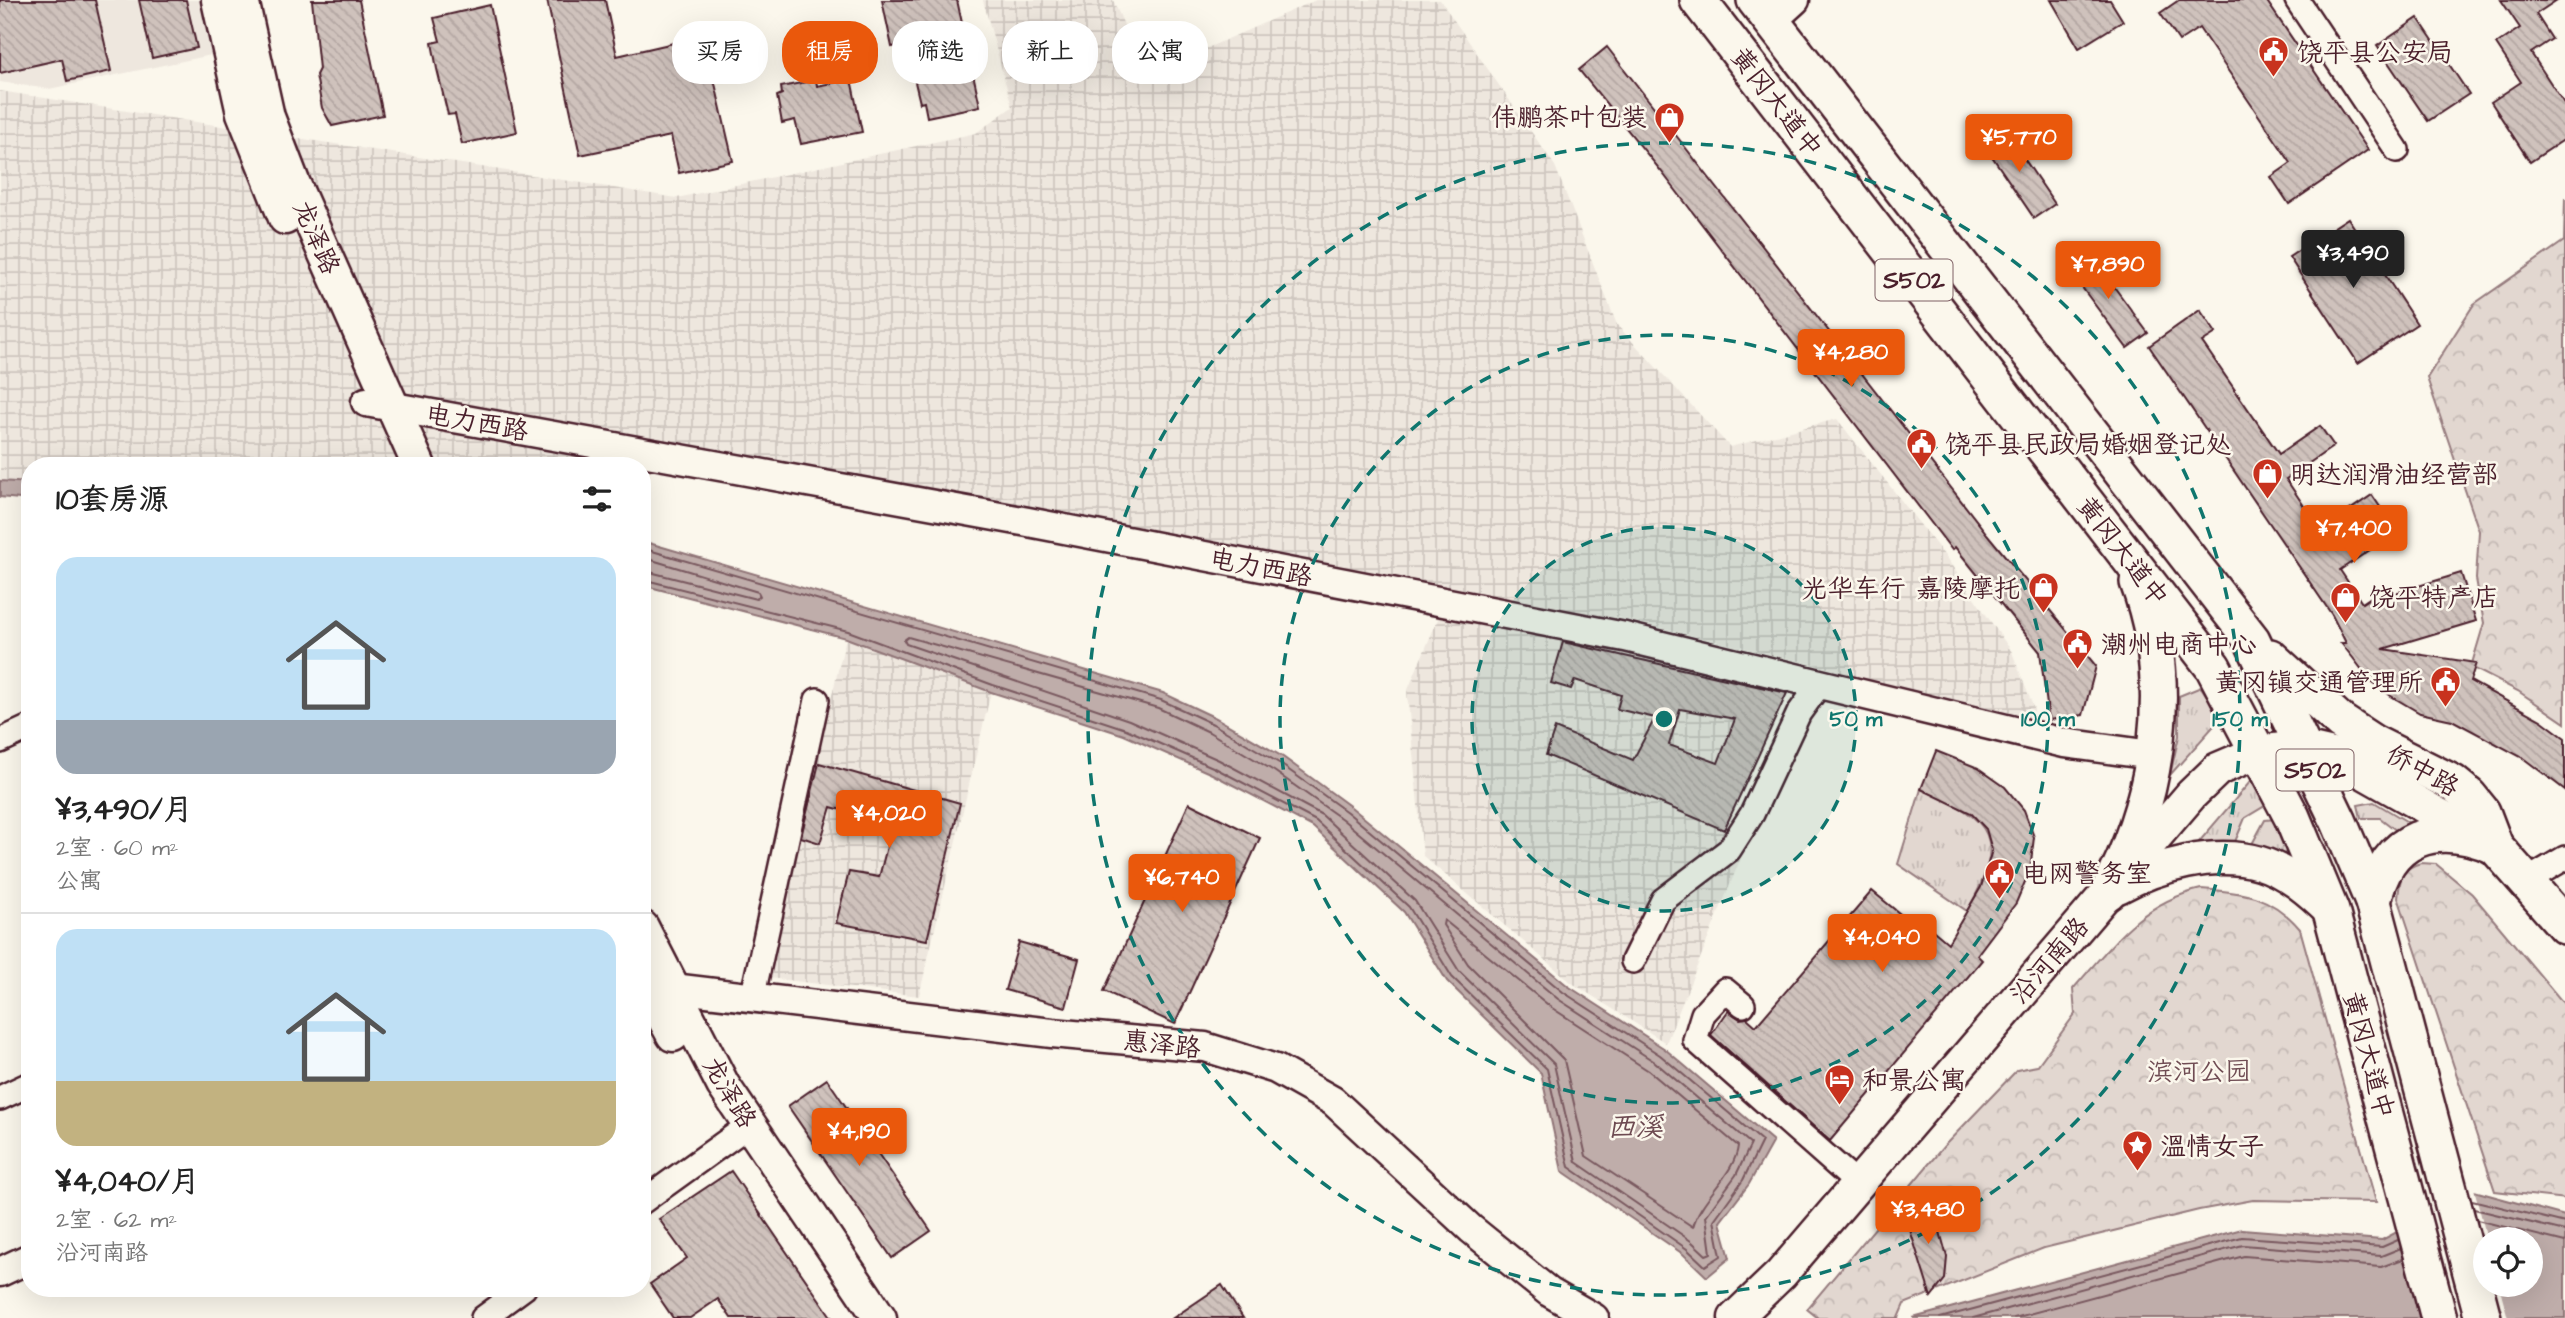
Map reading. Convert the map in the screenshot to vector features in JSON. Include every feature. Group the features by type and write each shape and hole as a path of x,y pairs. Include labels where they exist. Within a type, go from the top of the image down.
{"main road":[{"name":"龙泽路","path":"218,0 243,113 258,157 378,404 413,457"},
{"name":"龙泽路","path":"242,0 265,109 378,404 393,457"},
{"name":"黄冈大道中","path":"1698,0 2213,667 2292,817 2331,911 2439,1318"},
{"name":"黄冈大道中","path":"1774,7 2252,640 2373,902 2483,1318"},
{"path":"2108,892 2129,853 2143,811 2159,725 2160,684 2155,640 2130,559"},
{"name":"侨中路","path":"2252,640 2341,722 2373,743 2453,783 2469,796 2482,813 2495,846 2565,926"},
{"name":"沿河南路","path":"1735,1318 1781,1274 2191,795 2218,769 2258,752 2304,748 2333,755 2495,846"},
{"path":"2373,902 2377,882 2387,863 2401,847 2421,837 2442,833 2461,835 2495,846"},
{"path":"2108,892 2134,878 2165,867 2229,859 2260,863 2287,876 2331,911"},
{"name":"龙泽路","path":"651,984 696,1076 742,1130 880,1318"},
{"name":"龙泽路","path":"742,1130 859,1318"}],"street":[{"path":"2297,0 2396,150"},
{"name":"电力西路","path":"378,404 1041,525 1566,626 2064,743 2152,755"},
{"path":"1633,961 1663,900 1729,850 1752,814 1799,713 1820,684"},
{"path":"752,999 817,700"},
{"path":"0,741 21,731"},
{"path":"2526,881 2565,858"},
{"name":"惠泽路","path":"651,984 752,999 1205,1046 1276,1069 1333,1101 1471,1229 1549,1292 1594,1318"},
{"path":"1743,1005 1725,990 1703,1014 1695,1040 1859,1185"},
{"path":"0,1098 21,1088"},
{"path":"651,1196 742,1130"},
{"path":"0,1272 21,1262"},
{"path":"483,1318 512,1297"}],"shaded area":[{"path":"0,0 209,0 221,53 49,89 0,82"},
{"path":"983,0 1113,0 1122,21 1112,21 1112,84 1208,84 1208,48 1316,0 1440,0 1555,166 1617,325 1730,447 1837,419 1945,556 2012,652 2034,709 2031,750 1832,669 1616,617 1565,641 1789,689 1724,829 1748,840 1666,1043 1572,983 1423,856 1407,692 1440,614 651,464 651,457 21,457 21,482 0,481 0,91 677,198 976,133 1012,107 1006,84 1098,84 1098,21 1002,21 1002,70"},
{"path":"846,638 991,692 919,996 769,978 778,915"}],"green space":[{"path":"2565,197 2565,723 2518,691 2471,667 2484,623 2476,579 2479,531 2427,378 2474,304 2564,241"},
{"path":"2201,687 2221,718 2170,775 2179,736 2179,696"},
{"path":"2255,776 2268,804 2245,818 2234,844 2198,843"},
{"path":"1921,789 1965,811 1978,822 1987,835 1990,849 1987,866 1980,887 1967,911 1898,864"},
{"path":"2374,802 2416,827 2397,831 2380,818 2361,818 2358,805"},
{"path":"2276,819 2290,848 2283,855 2251,846 2265,820"},
{"path":"2421,863 2436,864 2472,894 2565,1005 2565,1199 2495,1191 2398,897 2405,871"},
{"name":"滨河公园","path":"2201,889 2255,897 2278,909 2300,929 2376,1202 2253,1200 2199,1210 2044,1248 1904,1304 1898,1318 1818,1318 1807,1309 1944,1146 2017,1070 2037,1066 2075,1014 2073,989 2115,941 2129,927 2161,904"}],"water":[{"path":"0,481 21,482 21,499 0,497"},
{"name":"西溪","path":"651,544 1163,693 1216,718 1283,757 1351,807 1568,986 1665,1049 1773,1141 1749,1184 1720,1222 1730,1258 1707,1277 1683,1254 1562,1171 1541,1073 1447,981 1404,912 1313,827 1212,774 1124,735 991,692 846,638 651,587"},
{"path":"2474,1191 2565,1216 2565,1318 1913,1318 2242,1229 2382,1240"}],"pier":[{"path":"2474,1188 2484,1227 2473,1227 2473,1297 2502,1297 2508,1318 2420,1318 2396,1229"}],"building":[{"path":"0,0 95,0 111,71 67,81 62,59 0,73"},
{"path":"139,0 186,0 197,48 152,58"},
{"path":"312,0 359,0 383,115 332,126 322,108 316,75 319,69"},
{"path":"547,0 605,0 617,56 672,43 672,84 715,84 733,161 679,173 671,136 580,155"},
{"path":"882,0 957,0 962,21 892,21 892,47"},
{"path":"2051,0 2110,0 2123,21 2079,48"},
{"path":"2179,0 2266,0 2368,150 2289,204 2271,177 2291,163 2199,28 2179,41 2160,13"},
{"path":"2501,0 2557,0 2536,14 2552,39 2531,53 2565,105 2565,139 2530,162 2491,102 2521,82 2496,44 2520,28"},
{"path":"490,5 517,132 462,144 455,114 448,115 437,69 432,43 440,41 434,18"},
{"path":"2418,18 2469,94 2428,121 2377,46"},
{"path":"1607,47 1987,534 2096,666 2083,715 2049,720 2040,652 1955,547 1952,550 1661,171 1579,70"},
{"path":"796,84 852,84 862,132 801,144 795,120 782,123 777,96 782,94 781,87"},
{"path":"915,84 975,84 980,106 927,117 924,102 920,103"},
{"path":"2004,129 2055,204 2034,218 1983,143"},
{"path":"2348,218 2417,324 2358,363 2289,257"},
{"path":"2090,254 2148,333 2127,348 2069,270"},
{"path":"2200,310 2216,333 2202,342 2279,454 2320,426 2334,446 2286,479 2320,530 2372,495 2397,532 2340,570 2362,603 2377,593 2379,598 2461,573 2476,621 2383,649 2476,663 2470,681 2541,720 2565,738 2565,790 2523,758 2452,720 2420,713 2391,696 2369,679 2341,643 2346,643 2332,615 2149,346"},
{"path":"1563,642 1787,693 1724,830 1546,755 1555,728 1633,760 1655,718 1617,709 1621,695 1575,680 1571,689 1551,683","holes":["1680,709 1735,719 1718,763 1669,745"]},
{"path":"1936,751 1978,768 2005,787 2024,810 2034,837 2030,870 2016,903 1977,955 1982,960 1830,1141 1711,1035 1728,1011 1740,1019 1747,1018 1756,1026 1872,891 1921,931 1928,926 1948,943 1981,887 1992,850 1986,829 1971,813 1921,789"},
{"path":"819,763 960,803 927,940 836,923 849,872 879,877 893,824 831,807 820,843 801,837"},
{"path":"1189,803 1260,838 1175,1024 1104,991"},
{"path":"1019,942 1079,959 1066,1007 1005,990"},
{"path":"827,1079 931,1231 892,1258 788,1106"},
{"path":"731,1171 832,1318 731,1318 718,1299 690,1318 673,1318 651,1283 687,1258 659,1219"},
{"path":"1919,1203 1926,1208 1939,1228 1947,1257 1945,1279 1931,1297 1906,1217 1907,1207"},
{"path":"1222,1285 1243,1318 1173,1318"}],"place":[{"name":"饶平县公安局","path":"2274,79"},
{"name":"伟鹏茶叶包装","path":"1670,144"},
{"name":"饶平县民政局婚姻登记处","path":"1922,471"},
{"name":"明达润滑油经营部","path":"2267,501"},
{"name":"光华车行 嘉陵摩托","path":"2043,615"},
{"name":"饶平特产店","path":"2346,624"},
{"name":"潮州电商中心","path":"2078,671"},
{"name":"黄冈镇交通管理所","path":"2446,709"},
{"name":"电网警务室","path":"1999,900"},
{"name":"和景公寓","path":"1839,1107"},
{"name":"温情女子","path":"2137,1173"}]}
